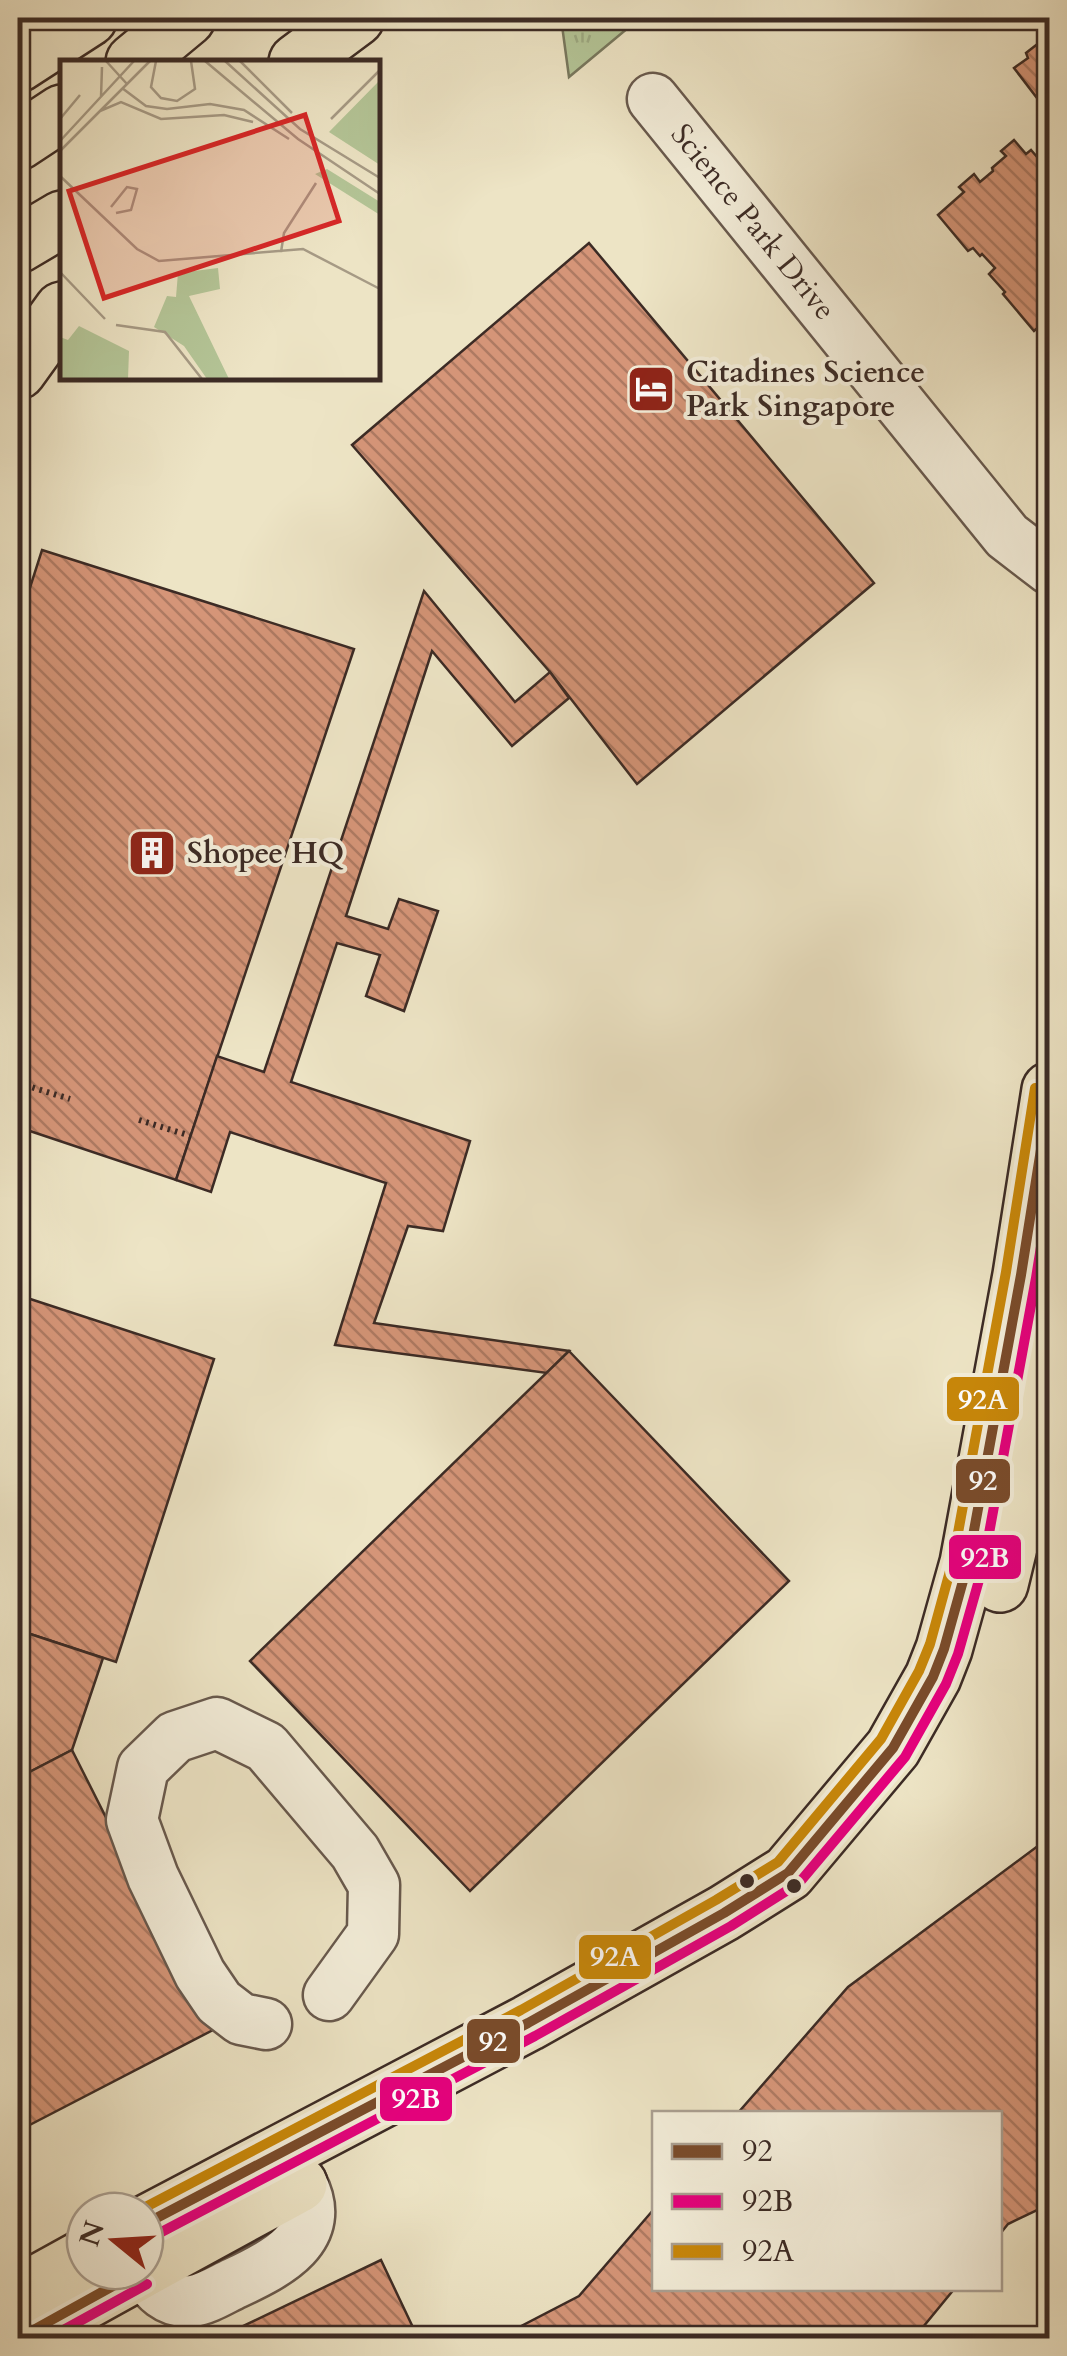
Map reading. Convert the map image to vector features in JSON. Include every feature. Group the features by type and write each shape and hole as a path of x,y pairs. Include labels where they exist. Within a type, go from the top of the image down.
{"main road":[{"path":"18,64 90,18"},
{"path":"136,60 187,18"},
{"path":"300,60 356,18"},
{"path":"18,142 60,114"},
{"path":"18,245 60,220"},
{"path":"18,339 60,309"},
{"path":"18,371 60,311"},
{"path":"948,1684 944,1649 968,1563 980,1500 1050,1090"},
{"path":"165,2215 744,1936 808,1892 867,1833 1002,1578 1050,1332"},
{"path":"165,2257 301,2183 537,2038"},
{"path":"18,2294 65,2268"},
{"path":"19,2338 104,2291"}],"lane":[{"name":"Science Park Drive","path":"653,99 1007,536 1050,569"},
{"path":"266,2024 241,2019 219,2002 200,1974 153,1877 132,1820 143,1768 175,1737 217,1722 266,1747 355,1852 374,1886 373,1934 330,1995"}],"path":[{"path":"18,1082 70,1099"},
{"path":"139,1120 191,1136"}],"green space":[{"path":"561,18 640,18 569,77"}],"building":[{"path":"1040,42 1045,49 1050,46 1050,115 1014,68"},
{"path":"1014,140 1026,154 1031,150 1044,165 1050,162 1050,309 1043,315 1047,320 1034,331 989,274 995,268 973,248 968,251 938,215 964,192 959,187 974,174 980,182 993,171 1006,156 1001,151"},
{"path":"589,243 874,583 637,784 550,672 352,445"},
{"name":"Shopee HQ","path":"42,550 354,649 176,1180 18,1127 18,625"},
{"path":"424,591 515,702 550,672 569,698 512,746 432,651 346,916 388,929 399,899 438,911 404,1011 366,996 380,955 337,943 291,1082 470,1141 443,1231 408,1226 374,1323 569,1351 547,1373 335,1345 386,1183 230,1132 211,1192 176,1180 217,1056 264,1072"},
{"path":"18,1295 214,1359 116,1662 18,1630"},
{"path":"569,1351 789,1581 470,1891 250,1661"},
{"path":"18,1630 103,1658 72,1750 18,1778"},
{"path":"72,1750 213,2030 18,2131 18,1778"},
{"path":"1050,1837 1050,2204 1008,2224 1002,2232 1002,2111 740,2111 848,1987"},
{"path":"652,2211 652,2291 953,2291 914,2338 498,2338 579,2296"},
{"path":"381,2260 418,2338 218,2338"}],"transit line":[{"name":"92A","path":"165,2197 521,2010 778,1862 881,1739 930,1644 953,1560 1035,1088"},
{"name":"92","path":"165,2214 528,2023 788,1873 893,1748 933,1677 968,1563 1050,1093"},
{"name":"92B","path":"165,2230 535,2036 731,1926 799,1883 905,1757 946,1684 958,1654 983,1566 1050,1190"},
{"name":"92","path":"19,2338 104,2291"},
{"name":"92B","path":"49,2338 134,2291"}],"place":[{"name":"Citadines Science Park Singapore","path":"651,389"},
{"name":"Shopee HQ","path":"152,853"}]}
